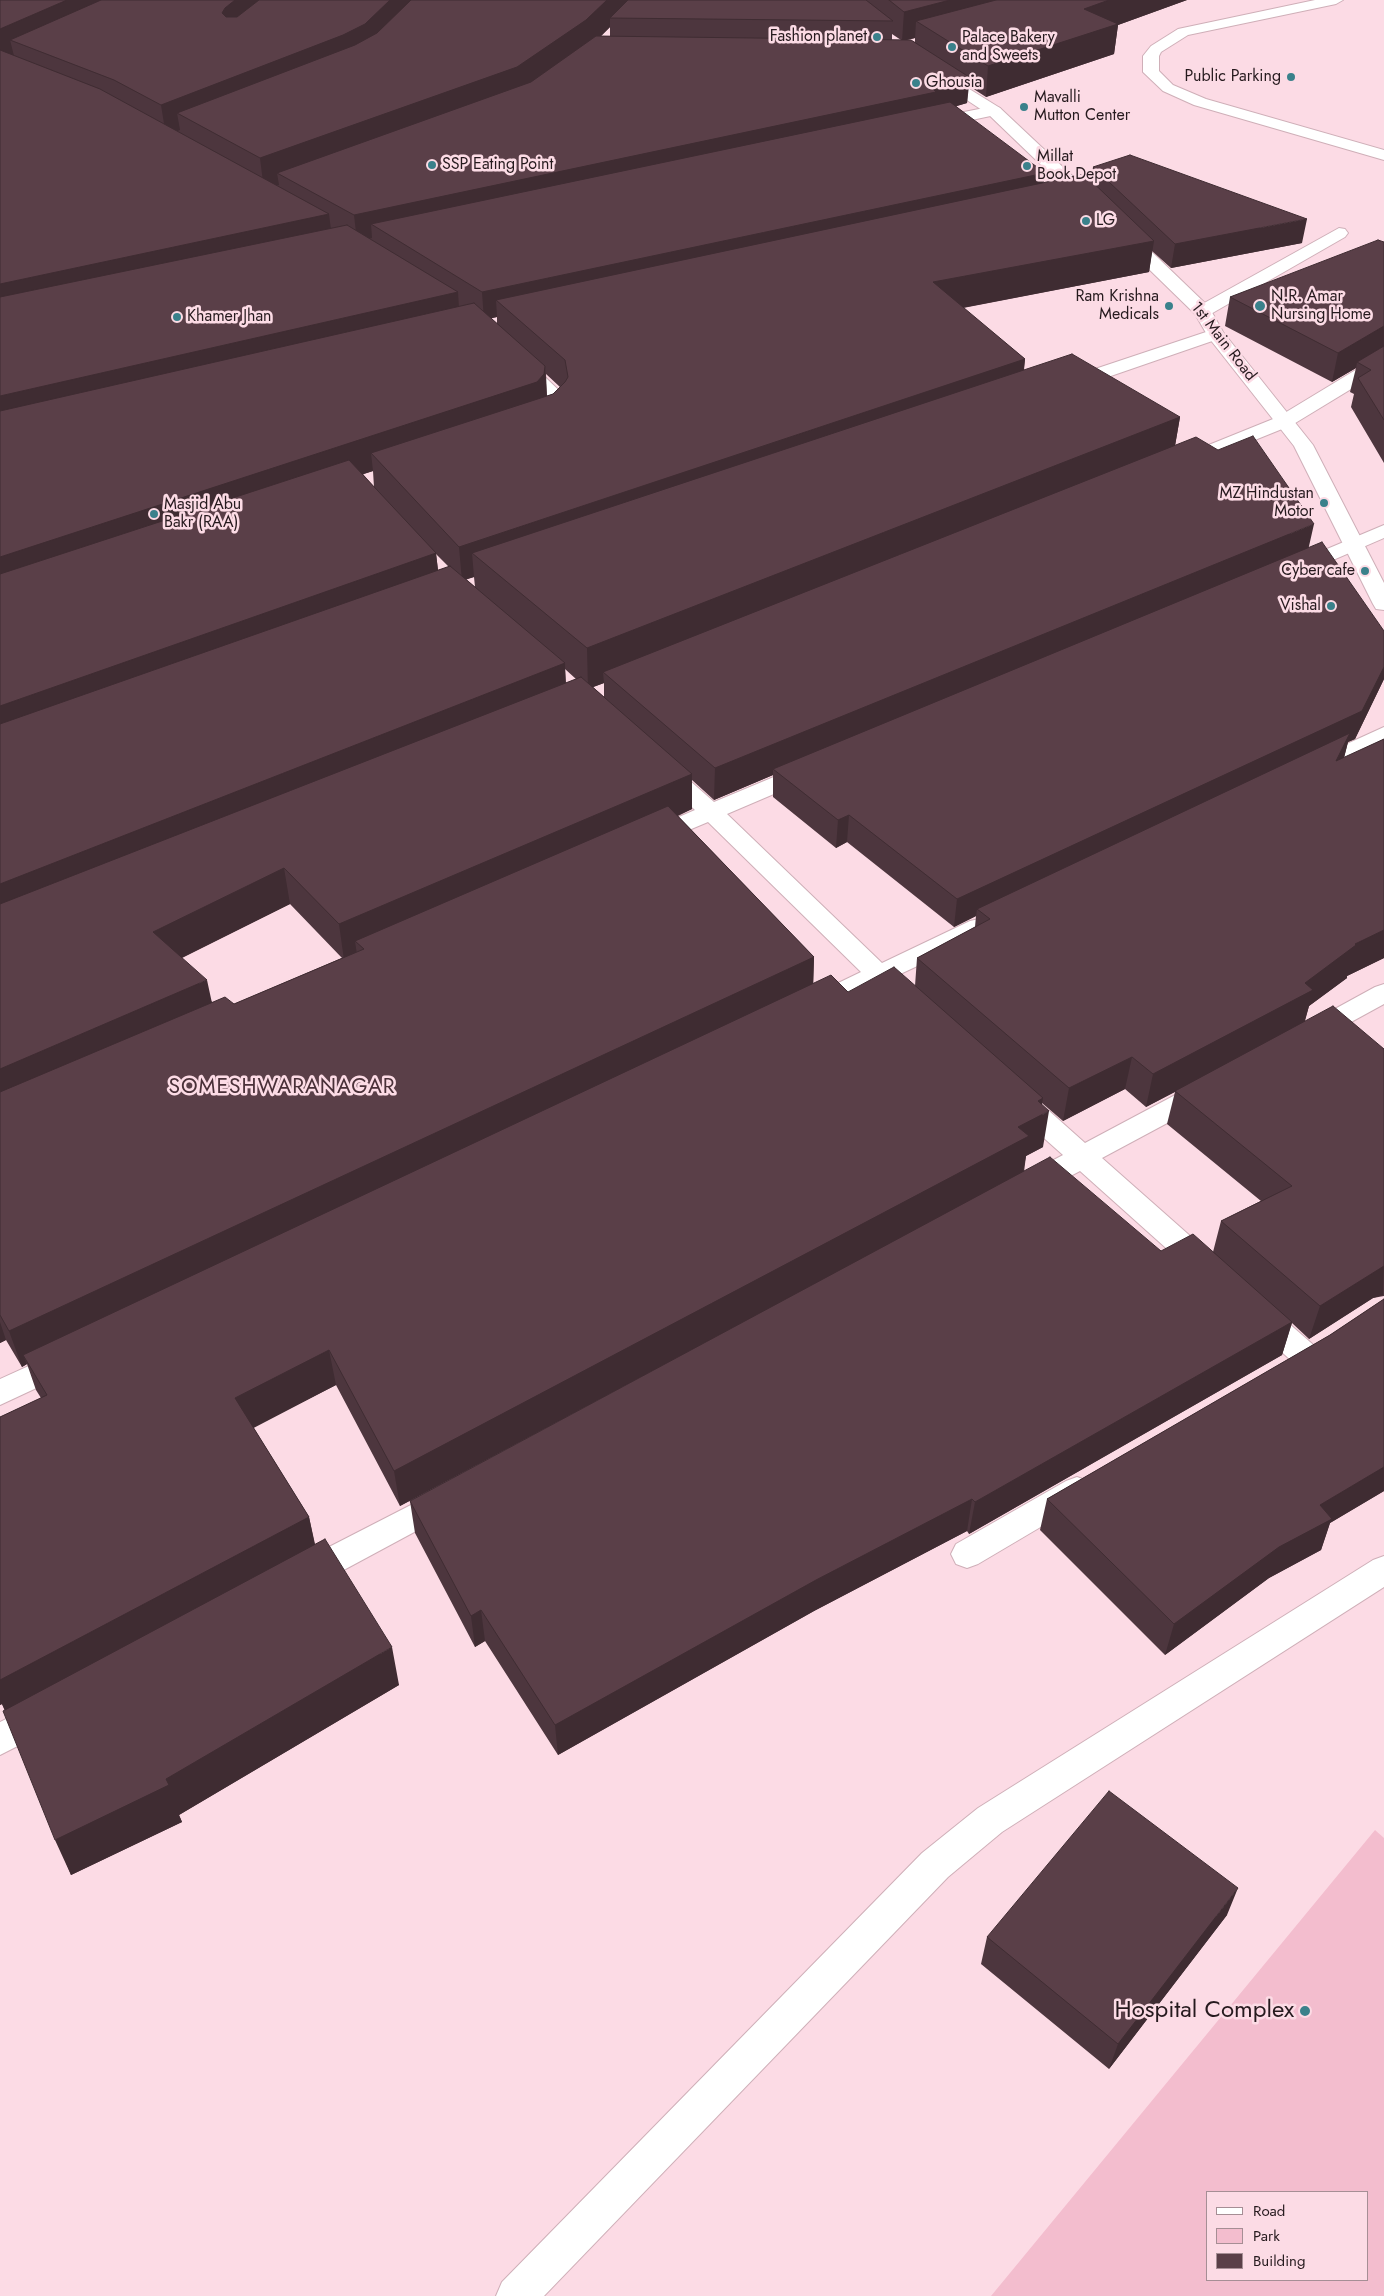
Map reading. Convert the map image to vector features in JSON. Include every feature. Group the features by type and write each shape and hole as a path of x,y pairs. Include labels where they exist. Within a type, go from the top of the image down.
{"street":[{"path":"1336,0 1183,32 1156,49 1151,56 1151,72 1168,88 1183,96 1384,155"},
{"name":"1st Main Road","path":"920,63 994,111 1202,311 1215,334 1303,445 1384,604"},
{"path":"916,127 994,111"},
{"path":"1065,201 1085,197"},
{"path":"1202,311 1339,233"},
{"path":"1047,391 1215,334"},
{"path":"502,347 558,398 558,410 547,421 528,428"},
{"path":"1165,469 1285,422 1384,361"},
{"path":"1271,579 1384,531"},
{"path":"1285,782 1384,734"},
{"path":"644,752 711,812 878,975 908,1001"},
{"path":"629,848 831,762"},
{"path":"789,1018 1005,915"},
{"path":"1289,1044 1384,993"},
{"path":"1004,1199 1229,1077"},
{"path":"1003,1085 1220,1280"},
{"path":"1242,1299 1319,1350 1282,1372"},
{"path":"0,1393 90,1350"},
{"path":"966,1554 1103,1475"},
{"path":"282,1588 467,1488"},
{"path":"516,2296 935,1865 990,1820 1048,1785 1384,1570"},
{"path":"0,1739 70,1701"}],"green space":[{"name":"Hospital Complex","path":"1375,1830 1384,1838 1384,2296 991,2296"}],"building":[{"path":"0,0 67,0 0,29"},
{"path":"101,0 235,0 222,13 226,17 237,17 259,0 390,0 365,24 343,35 161,105 114,80 10,40"},
{"path":"411,0 607,0 586,20 517,67 260,158 177,113 355,45 377,33"},
{"path":"628,0 866,0 893,21 610,18"},
{"path":"889,0 950,0 904,12"},
{"path":"996,0 1109,0 1084,9 1118,24 988,66 916,21"},
{"path":"596,36 911,40 969,77 933,89 936,92 354,215 277,173 531,82"},
{"path":"0,50 100,89 329,214 0,284"},
{"path":"950,102 1045,173 482,292 371,224"},
{"path":"1130,155 1307,219 1175,244 1093,167"},
{"path":"1084,174 1154,241 933,282 1025,359 459,547 371,453 553,394 565,382 568,377 565,360 496,300"},
{"path":"347,225 458,292 0,396 0,297"},
{"path":"1378,240 1384,242 1384,326 1338,353 1230,297"},
{"path":"474,303 545,366 544,374 537,382 0,557 0,411"},
{"path":"1384,346 1384,420 1358,378 1371,370 1357,362"},
{"path":"1072,354 1180,417 587,648 472,553"},
{"path":"1253,436 1314,524 715,768 603,672 1196,437 1218,450"},
{"path":"349,460 436,553 0,706 0,574"},
{"path":"1322,542 1384,631 1384,667 1362,711 957,899 849,815 838,820 773,769"},
{"path":"450,566 565,663 0,884 0,724"},
{"path":"581,677 692,774 339,924 284,868 153,932 207,980 0,1069 0,904"},
{"path":"1350,733 1336,761 1384,739 1384,930 1355,944 1305,983 1313,990 1153,1074 1132,1057 1069,1088 917,958 990,919 977,909"},
{"path":"668,806 814,957 9,1331 0,1315 0,1092 225,997 234,1004 364,949 355,941"},
{"path":"894,967 1043,1098 1038,1101 1049,1111 1018,1127 1029,1136 394,1471 329,1350 235,1398 309,1517 0,1680 0,1417 47,1395 23,1355 831,975 848,992"},
{"path":"1333,1006 1384,1049 1384,1266 1320,1306 1221,1221 1292,1186 1175,1091"},
{"path":"1050,1157 1161,1251 1193,1234 1292,1322 975,1502 972,1499 816,1580 555,1725 481,1610 471,1616 410,1501"},
{"path":"1384,1299 1384,1467 1320,1505 1332,1519 1279,1547 1174,1624 1047,1499 1330,1335"},
{"path":"325,1539 392,1647 166,1779 169,1785 55,1840 3,1711"},
{"path":"1109,1791 1238,1888 1118,2044 987,1937"}],"place":[{"name":"Fashion planet","path":"877,37"},
{"name":"Palace Bakery and Sweets","path":"952,47"},
{"name":"Public Parking","path":"1291,77"},
{"name":"Ghousia","path":"916,83"},
{"name":"Mavalli Mutton Center","path":"1024,107"},
{"name":"SSP Eating Point","path":"432,165"},
{"name":"Millat Book Depot","path":"1027,166"},
{"name":"LG","path":"1086,221"},
{"name":"Ram Krishna Medicals","path":"1169,306"},
{"name":"N.R. Amar Nursing Home","path":"1260,306"},
{"name":"Khamer Jhan","path":"177,317"},
{"name":"MZ Hindustan Motor","path":"1324,503"},
{"name":"Masjid Abu Bakr (RAA)","path":"154,514"},
{"name":"Cyber cafe","path":"1365,571"},
{"name":"Vishal","path":"1331,606"},
{"name":"Hospital Complex","path":"1305,2011"}],"district":[{"name":"SOMESHWARANAGAR","path":"282,1088"}]}
